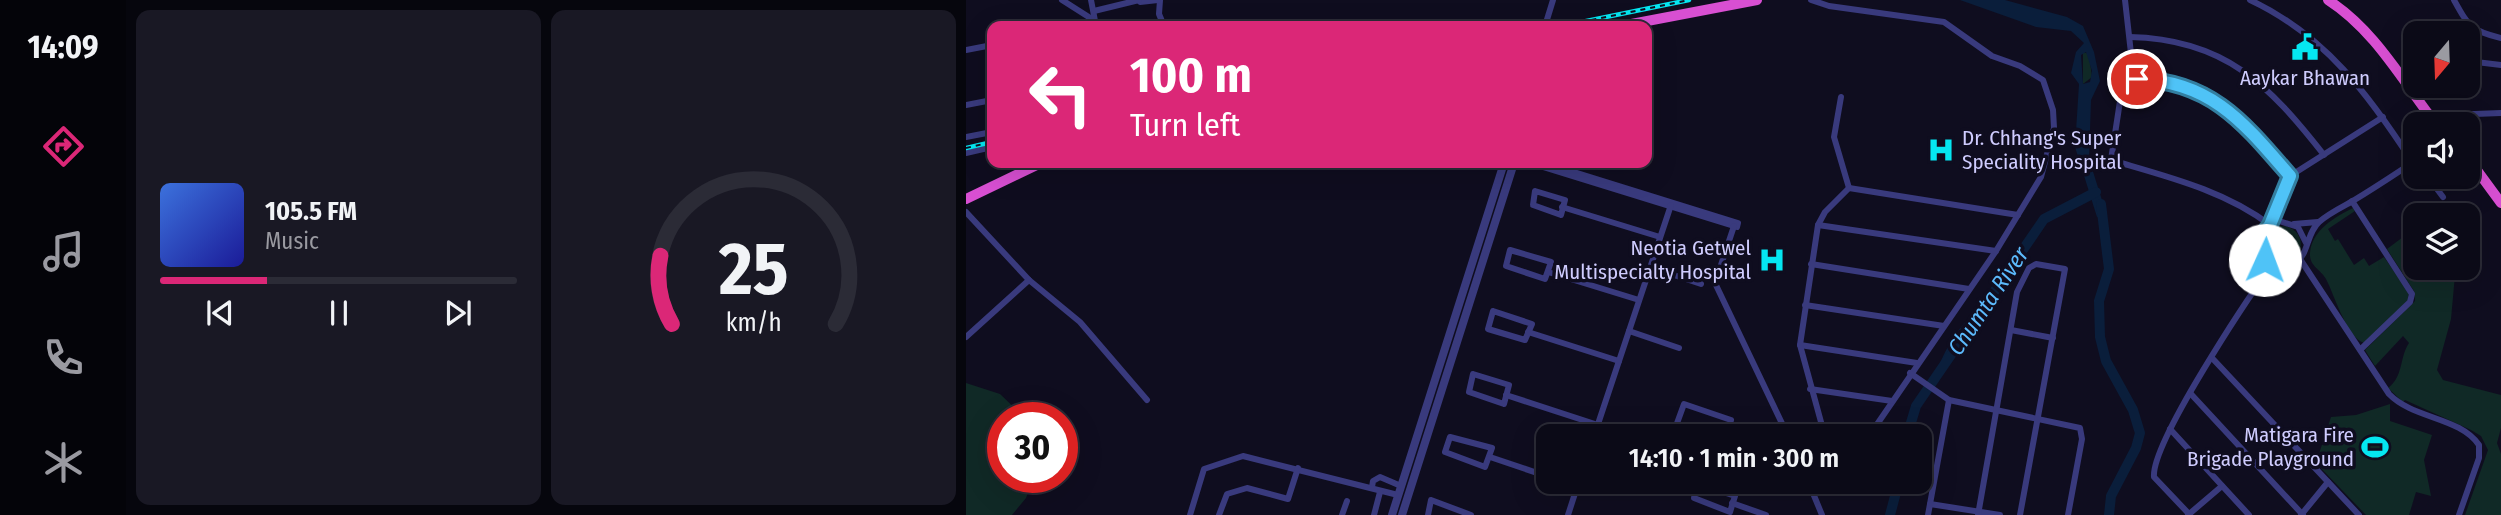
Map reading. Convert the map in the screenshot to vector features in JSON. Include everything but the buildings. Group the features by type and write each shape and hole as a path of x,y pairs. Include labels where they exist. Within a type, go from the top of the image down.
{"highway":[{"path":"1647,21 1757,0"},
{"path":"2328,0 2366,32 2403,69"},
{"path":"966,199 1031,168"},
{"path":"2480,174 2501,203"},
{"path":"2480,184 2501,212"}],"street":[{"path":"1062,0 1092,21"},
{"path":"1091,0 1096,21"},
{"path":"1094,11 1139,1 1159,0 1162,21"},
{"path":"1547,21 1553,0"},
{"path":"1811,0 1829,6 1944,22 1992,56 2020,66 2043,80 2053,110 2052,138 2041,177 1996,251 1877,424"},
{"path":"2125,0 2134,80"},
{"path":"2250,0 2291,23 2325,48 2354,78 2403,146"},
{"path":"2455,0 2468,25 2478,32 2501,37"},
{"path":"2130,37 2183,43 2208,51 2243,69 2282,102 2324,155"},
{"path":"966,50 987,46"},
{"path":"2480,62 2501,65"},
{"path":"2270,225 2255,213 2214,193 2111,160 2121,92 2134,80 2171,83 2213,99 2246,125 2290,176"},
{"path":"1841,97 1835,137 1849,188"},
{"path":"966,105 987,101"},
{"path":"2480,114 2501,113"},
{"path":"2383,117 2290,176 2270,225 2261,234 2259,243 2262,256 2272,265 2289,267 2300,259 2306,243 2320,221 2403,169"},
{"path":"966,137 987,133"},
{"path":"966,153 987,148"},
{"path":"1392,515 1502,168"},
{"path":"1402,515 1512,168"},
{"path":"1547,168 1738,223 1737,227 1734,226 1715,284 1782,424"},
{"path":"1560,168 1671,204"},
{"path":"1849,188 2018,215"},
{"path":"1821,422 1800,345 1818,225 1825,212 1849,188"},
{"path":"2437,189 2443,197"},
{"path":"1535,191 1565,200 1562,207 1561,215 1533,205 1535,191"},
{"path":"2352,201 2412,295 2410,302 2361,349"},
{"path":"1598,424 1671,204"},
{"path":"1562,207 1660,237"},
{"path":"966,212 1029,281 1080,323 1147,400"},
{"path":"2270,225 2283,221 2320,221"},
{"path":"2293,223 2302,231 2306,243"},
{"path":"1818,225 1996,251"},
{"path":"1510,250 1551,261 1548,272 1545,279 1506,266 1510,250"},
{"path":"2300,259 2398,403 2467,433 2479,445 2479,458 2459,515"},
{"path":"1811,264 1969,289"},
{"path":"1979,513 2017,292 2029,268 2036,264 2065,269 2020,515"},
{"path":"2222,486 2189,515 2154,477 2155,465 2170,429 2272,265"},
{"path":"1650,267 1701,284"},
{"path":"1548,272 1639,300"},
{"path":"966,337 1029,281"},
{"path":"1805,305 1944,326"},
{"path":"1493,311 1532,324 1528,332 1525,340 1488,328 1493,311"},
{"path":"2011,330 2053,338"},
{"path":"1629,331 1679,348"},
{"path":"1528,332 1619,360"},
{"path":"1800,345 1917,363"},
{"path":"2213,359 2359,515"},
{"path":"1910,373 1949,400 2076,426 2083,433 2068,515"},
{"path":"1473,374 1509,385 1506,395 1504,404 1469,392 1473,374"},
{"path":"1810,389 1892,401"},
{"path":"2191,394 2302,515 2328,482"},
{"path":"1506,395 1595,424"},
{"path":"1928,515 1949,400"},
{"path":"1677,424 1684,404 1731,420 1730,424"},
{"path":"2170,429 2249,515"},
{"path":"1450,437 1492,448 1490,457 1485,467 1445,452 1450,437"},
{"path":"1190,515 1203,469 1243,456 1398,495"},
{"path":"1490,457 1536,473"},
{"path":"1219,515 1227,494 1247,488 1288,499 1298,468"},
{"path":"1372,487 1373,481 1380,477 1401,486"},
{"path":"1697,483 1735,496 1732,503 1730,512 1694,498 1697,483"},
{"path":"1374,515 1380,492"},
{"path":"1568,515 1575,494"},
{"path":"1813,494 1822,515"},
{"path":"1428,515 1431,500 1471,515"},
{"path":"1342,515 1347,501"},
{"path":"1732,503 1766,515"},
{"path":"1930,504 2000,515"}],"green space":[{"path":"2083,52 2089,54 2092,77 2083,84"},
{"path":"2353,208 2355,211 2328,229 2335,241 2338,239 2354,265 2364,258 2369,266 2384,257 2409,293 2408,300 2364,343 2352,333 2326,279 2310,257 2312,245 2320,231 2332,220"},
{"path":"2282,226 2296,231 2301,245 2296,259 2282,264 2268,259 2263,245 2268,231"},
{"path":"2403,237 2403,274 2387,249"},
{"path":"2407,280 2455,280 2451,319 2437,370 2443,380 2501,395 2501,428 2497,443 2501,454 2501,515 2465,515 2488,450 2481,436 2405,400 2403,402 2388,388 2397,378 2409,343 2403,336 2375,366 2365,350 2415,301 2414,291"},
{"path":"966,383 1000,394 1008,402 987,402 987,493 1028,493 1012,515 966,515"},
{"name":"Matigara Fire Brigade Playground","path":"2390,404 2390,421 2432,435 2424,460 2431,496 2416,492 2409,515 2366,515 2316,463 2331,417 2356,415"}],"water":[{"path":"1960,0 2005,0 2067,17 2083,26 2094,52 2100,81 2091,100 2089,159 2107,216 2097,217 2075,147 2079,84 2071,73 2076,52 2084,43 2071,31 2036,27","holes":["2086,52 2092,71 2090,82 2083,84 2081,55"]}],"waterway":[{"name":"Chumta River","path":"1911,424 1916,406 2044,219 2096,192"},
{"path":"2101,204 2109,269 2099,301 2100,337 2106,361 2133,410 2140,433 2136,448 2111,496 2109,515"},
{"path":"1939,372 1963,326 1983,310"},
{"name":"Chumta River","path":"1890,515 1896,494"}],"railway":[{"path":"1586,21 1689,0"},
{"path":"966,148 987,143"}],"place":[{"name":"Aaykar Bhawan","path":"2305,47"},
{"name":"Dr. Chhang's Super Speciality Hospital","path":"1941,150"},
{"name":"Neotia Getwel Multispecialty Hospital","path":"1772,260"},
{"name":"Matigara Fire Brigade Playground","path":"2375,447"}],"route":[{"path":"2137,79 2171,83 2213,99 2246,125 2290,176 2270,225 2259,239 2260,252 2265,260"}]}
